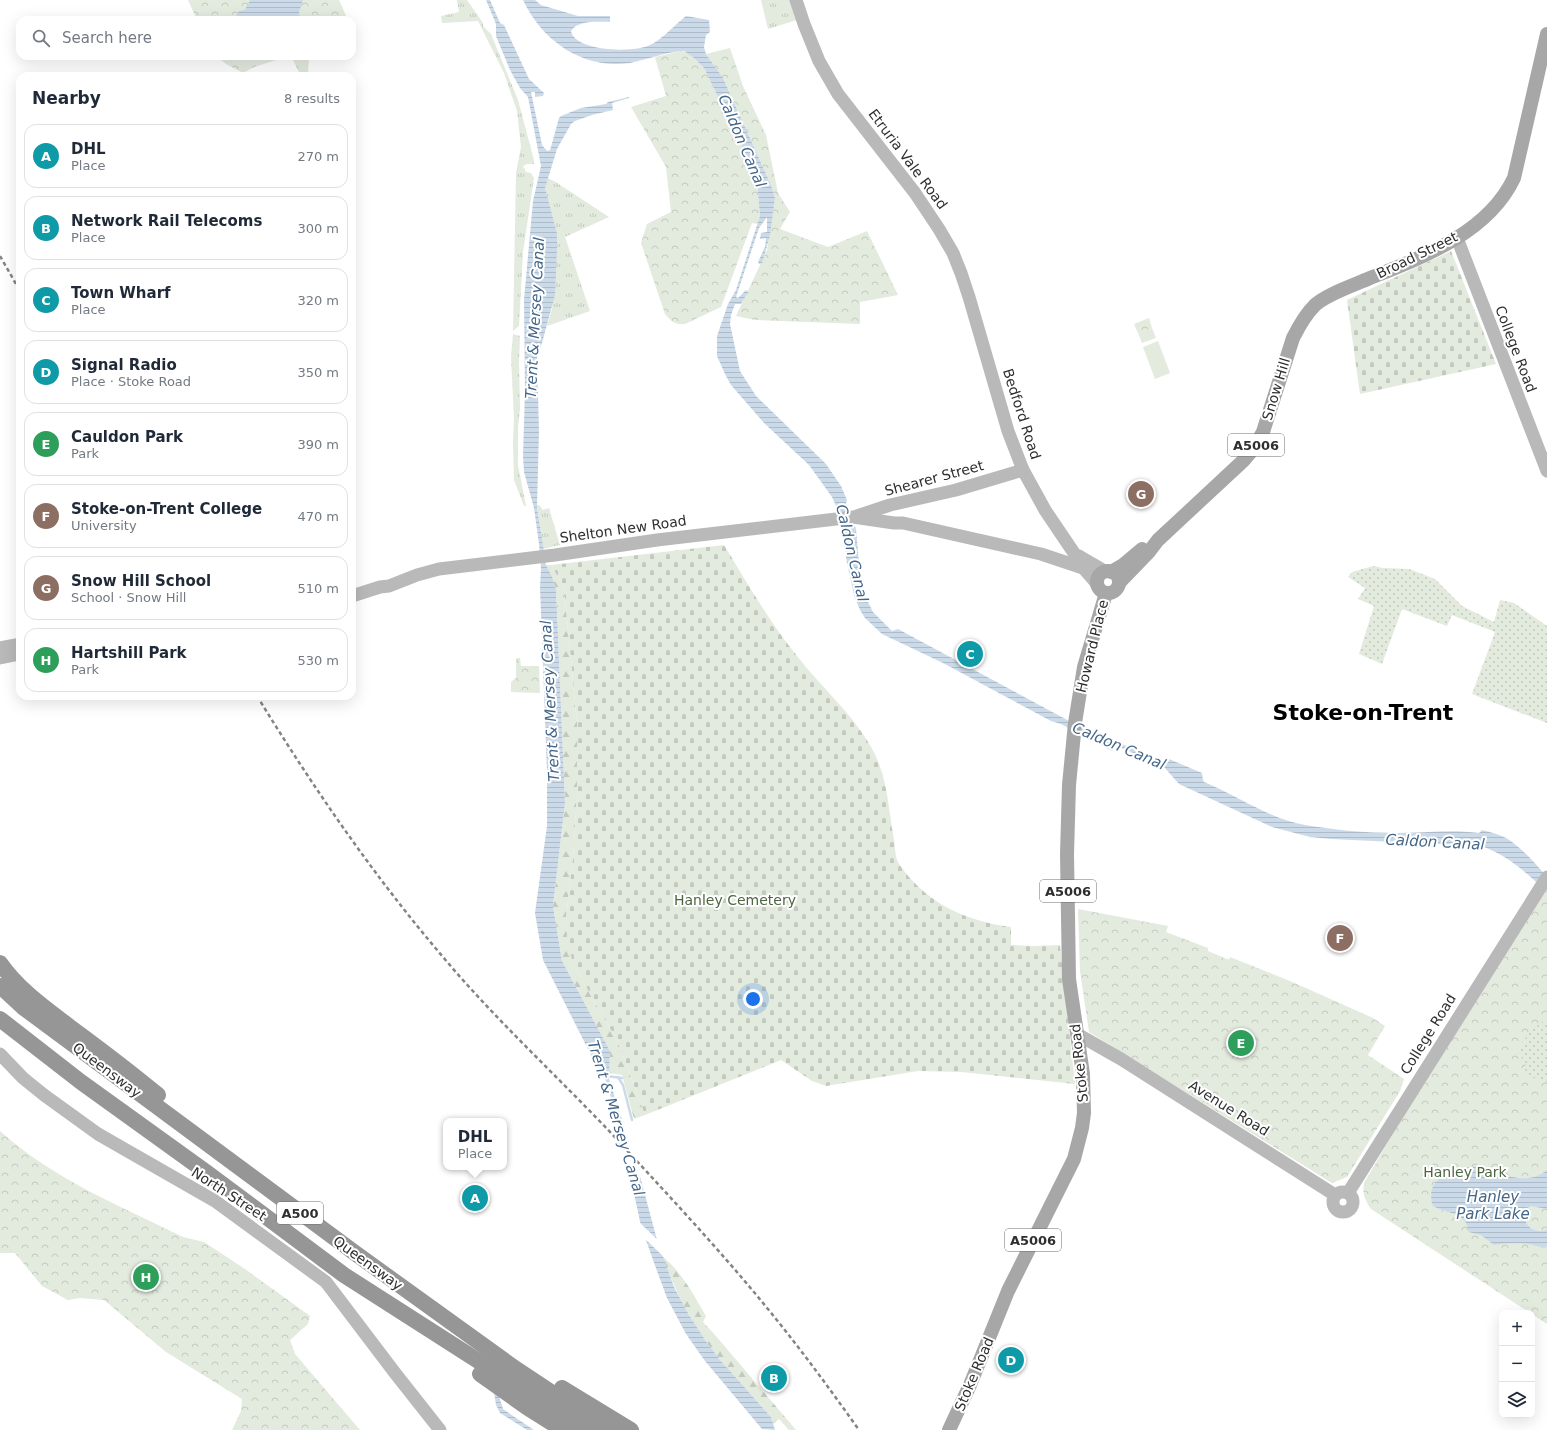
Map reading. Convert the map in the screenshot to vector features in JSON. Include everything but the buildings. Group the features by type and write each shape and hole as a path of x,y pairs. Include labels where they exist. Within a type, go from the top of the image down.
{"highway":[{"path":"0,963 21,987 39,1004 139,1080 276,1195"},
{"name":"Queensway","path":"0,986 30,1012 355,1253 516,1369 608,1430"},
{"name":"Queensway","path":"0,1019 81,1082 206,1172 344,1275 586,1430"},
{"path":"0,1028 81,1082"},
{"path":"355,1253 482,1338 631,1430"},
{"path":"344,1275 393,1314 453,1354 528,1408 563,1430"}],"main road":[{"name":"Etruria Vale Road","path":"796,0 819,61 838,94 915,193 943,235 961,273 983,343"},
{"name":"Broad Street","path":"1304,319 1316,305 1340,291 1422,256 1457,238 1477,223 1501,200 1508,191 1514,178 1547,34"},
{"name":"College Road","path":"1457,238 1547,471"},
{"name":"Snow Hill","path":"1112,576 1148,553 1158,540 1244,460 1254,448 1263,432 1293,338 1304,319"},
{"name":"Bedford Road","path":"983,343 1008,432 1023,470 1074,553 1077,561 1094,578 1102,590"},
{"name":"Shearer Street","path":"853,517 890,505 956,490 1023,470"},
{"path":"901,503 894,513 897,519 903,523"},
{"name":"Shelton New Road","path":"356,595 380,587 389,586 417,575 439,569 555,555 657,540 853,517 903,523 1041,554 1083,568"},
{"name":"Shelton New Road","path":"1041,554 1057,553 1062,547 1064,539"},
{"name":"Bedford Road","path":"1074,553 1091,564 1102,568 1112,576"},
{"path":"1102,590 1114,591 1118,586 1112,576"},
{"name":"Howard Place","path":"1074,739 1075,723 1084,667 1104,603 1099,578 1112,576"},
{"path":"0,648 16,645"},
{"path":"0,658 16,655"},
{"name":"Stoke Road","path":"949,1430 970,1385 1008,1291 1074,1159 1082,1128 1084,1113 1083,1074 1069,980 1069,785 1074,739"},
{"name":"College Road","path":"1342,1194 1547,877"},
{"name":"Avenue Road","path":"1077,1034 1342,1194"},
{"path":"1080,1050 1104,1049"},
{"name":"North Street","path":"0,1054 23,1078 98,1134 215,1201 326,1282 440,1430"}],"green space":[{"path":"188,0 339,0 346,16 195,16"},
{"path":"457,0 467,0 483,23 483,26 491,34 518,100 534,160 534,164 527,164 523,166 526,172 531,173 534,178 523,252 519,326 513,331 516,173 521,147 517,111 504,73 478,21 442,23 441,16 459,12"},
{"path":"761,0 791,0 797,20 768,29"},
{"path":"730,48 743,86 766,135 778,193 790,212 780,229 828,247 867,231 898,295 860,302 860,324 755,320 736,316 767,250 775,198 771,185 723,78 706,54"},
{"path":"681,51 691,55 704,68 754,171 757,183 760,216 758,224 752,223 721,307 685,324 678,324 674,322 665,314 641,243 647,224 671,212 666,167 631,107 666,96 655,57"},
{"path":"221,60 276,60 254,67 245,72 241,72"},
{"path":"293,60 309,60 308,72 299,72"},
{"path":"547,178 609,217 565,237 590,311 547,326 552,309 557,233 545,188"},
{"path":"1451,251 1496,364 1360,394 1347,300"},
{"path":"1149,318 1152,328 1138,333 1134,324"},
{"path":"1152,328 1156,338 1142,343 1138,333"},
{"path":"513,334 520,336 518,465 526,506 524,506 514,480 514,419 511,356"},
{"path":"1158,341 1170,373 1155,379 1143,347"},
{"path":"537,505 539,505 543,510 549,508 560,545 543,549"},
{"name":"Hanley Cemetery","path":"724,545 759,602 787,643 855,723 871,747 877,758 884,781 897,859 910,878 934,899 962,915 1011,927 1011,945 1060,945 1075,1084 962,1072 918,1071 826,1086 812,1081 781,1060 645,1115 618,1042 573,964 567,937 566,918 573,858 577,796 577,723 564,587 551,565"},
{"path":"546,565 551,565 564,587 577,723 577,796 573,858 566,918 573,964 618,1042 645,1115 634,1119 622,1075 609,1073 610,1051 562,961 553,906 565,803 556,589"},
{"path":"1373,566 1409,569 1435,579 1462,606 1494,622 1500,600 1514,603 1547,626 1547,723 1472,694 1495,632 1452,615 1447,626 1402,609 1382,664 1359,654 1374,606 1358,599 1365,588 1348,577 1352,572"},
{"path":"516,658 520,658 521,666 539,666 540,693 511,692 511,682 516,678"},
{"name":"Hanley Park","path":"1547,889 1547,1324 1535,1316 1535,1310 1526,1310 1371,1209 1364,1194 1364,1183 1408,1108"},
{"path":"1078,909 1168,926 1166,932 1208,948 1208,951 1229,960 1230,957 1290,981 1373,1018 1385,1026 1368,1055 1404,1079 1400,1091 1347,1177 1332,1183 1089,1032 1080,971"},
{"path":"1545,1020 1547,1021 1547,1082 1523,1075 1526,1064 1517,1051 1530,1031"},
{"path":"0,1131 20,1148 42,1163 88,1190 183,1237 204,1242 245,1269 310,1316 308,1324 290,1340 295,1354 360,1430 232,1430 241,1411 242,1399 166,1352 104,1300 80,1298 68,1300 42,1286 15,1253 0,1253"},
{"path":"662,1256 681,1276 692,1292 706,1316 703,1322 796,1430 789,1430 779,1419 773,1424 771,1417 732,1375 711,1348 686,1310 673,1284"}],"water":[{"path":"250,0 303,0 299,12 300,16 236,16 239,11 245,10"},
{"name":"Trent & Mersey Canal","path":"486,0 490,0 500,23 504,25 529,79 544,93 543,96 535,97 535,92 531,92 542,145 547,151 550,150 559,118 561,116 581,108 606,104 608,102 629,97 612,103 613,110 592,115 571,124 557,149 545,188 557,233 557,249 555,295 537,356 539,431 537,507 546,565 556,589 565,803 553,906 562,961 610,1051 609,1079 640,1176 657,1240 674,1287 705,1340 720,1360 771,1417 775,1430 762,1429 705,1361 686,1334 667,1298 641,1226 619,1124 606,1081 594,1061 543,960 535,913 547,826 547,771 540,587 541,568 534,508 524,472 523,456 525,390 524,300 533,201 541,166 528,97 520,88 510,70 496,36 496,24"},
{"name":"Caldon Canal","path":"523,0 535,0 541,5 578,16 610,16 610,22 583,23 574,27 571,31 575,38 583,43 606,49 619,50 642,48 650,45 686,16 709,20 710,32 706,35 704,47 706,54 723,78 771,185 775,198 770,235 762,263 759,264 758,262 765,247 766,238 760,239 761,233 767,232 767,217 759,228 736,297 738,298 746,290 748,292 741,304 735,304 731,315 730,324 740,371 756,396 826,464 841,486 847,500 845,507 856,529 859,564 865,596 873,612 892,631 898,629 1084,729 1164,763 1169,759 1202,773 1204,782 1266,812 1291,822 1316,827 1362,832 1396,833 1458,831 1479,833 1482,830 1500,835 1512,842 1533,861 1547,877 1547,893 1517,865 1500,854 1481,846 1331,839 1310,837 1272,827 1179,784 1164,767 1122,748 1118,747 1112,751 1061,724 1051,721 943,663 882,634 865,618 854,595 846,558 843,531 837,508 832,497 809,465 764,423 731,385 717,356 717,336 728,304 736,290 760,216 757,183 754,171 704,68 684,51 671,52 630,63 613,64 596,62 580,57 566,50 541,28 531,15"},
{"name":"Hanley Park Lake","path":"1477,1166 1503,1175 1521,1178 1530,1178 1547,1170 1547,1209 1531,1206 1527,1208 1525,1218 1526,1223 1532,1229 1537,1231 1547,1230 1547,1247 1519,1243 1494,1245 1481,1235 1469,1232 1466,1223 1456,1214 1433,1206 1431,1196 1437,1181 1443,1176 1459,1169"},
{"path":"494,1392 499,1396 503,1409 534,1430 527,1430 500,1413 496,1405"}],"pier":[{"path":"617,1122 620,1125 624,1123 643,1180 626,1164"},
{"path":"639,1222 660,1242 665,1258 643,1237"}],"waterway":[{"name":"Trent & Mersey Canal","path":"607,1076 622,1078"},
{"name":"Trent & Mersey Canal","path":"618,1077 623,1085 632,1120"}],"railway":[{"path":"0,256 16,284"},
{"path":"260,700 322,797 368,862 417,926 483,1002 611,1133 716,1248 787,1333 859,1430"}],"place":[{"name":"Snow Hill School","path":"1141,494"},
{"name":"Town Wharf","path":"970,654"},
{"name":"Stoke-on-Trent College","path":"1340,938"},
{"name":"Cauldon Park","path":"1241,1043"},
{"name":"DHL","path":"475,1198"},
{"name":"Hartshill Park","path":"146,1277"},
{"name":"Signal Radio","path":"1011,1360"},
{"name":"Network Rail Telecoms","path":"774,1378"}],"district":[{"name":"Stoke-on-Trent","path":"1363,712"}]}
